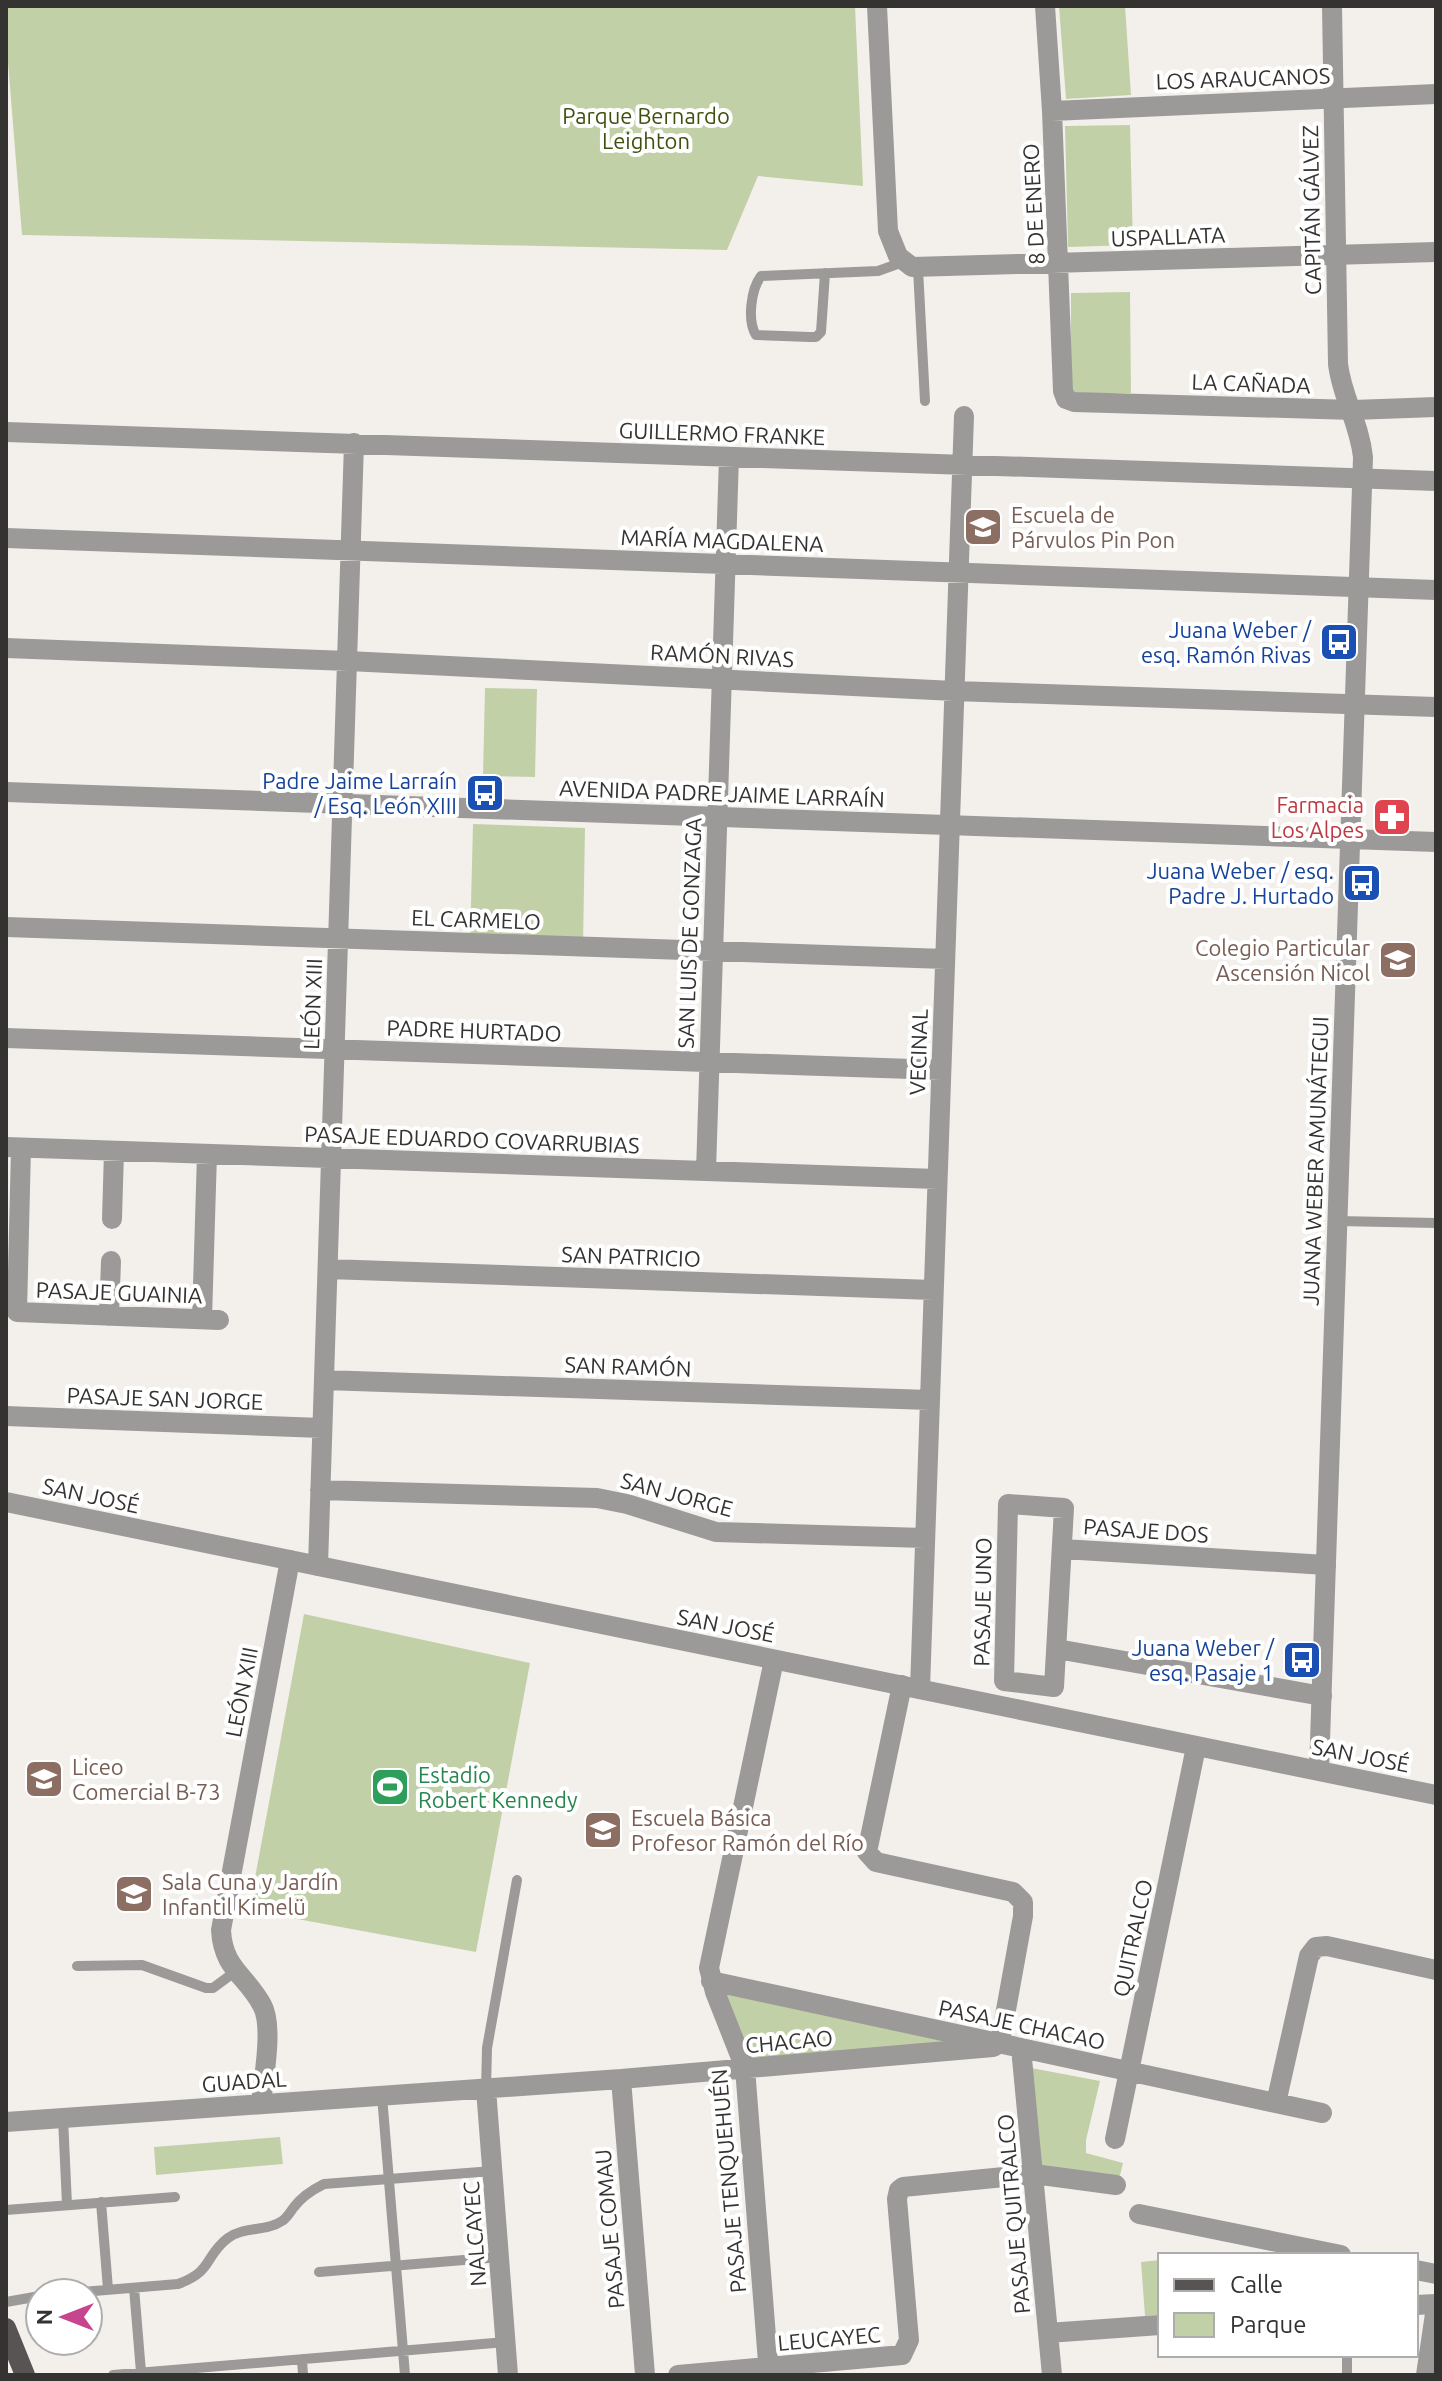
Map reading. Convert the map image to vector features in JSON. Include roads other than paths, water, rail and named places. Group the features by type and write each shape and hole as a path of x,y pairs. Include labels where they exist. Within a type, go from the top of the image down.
{"main road":[{"path":"6,2328 25,2375"}],"street":[{"path":"877,6 888,231 894,250 910,265"},
{"name":"8 DE ENERO","path":"1045,6 1063,391 1066,399"},
{"name":"CAPITÁN GÁLVEZ","path":"1332,6 1338,364 1342,388 1353,410"},
{"name":"LOS ARAUCANOS","path":"1052,111 1436,94"},
{"name":"USPALLATA","path":"910,265 1436,252"},
{"name":"LA CAÑADA","path":"1066,399 1074,402 1353,410 1436,407"},
{"name":"JUANA WEBER AMUNÁTEGUI","path":"1319,1771 1362,479 1361,441 1353,410"},
{"name":"VECINAL","path":"964,416 925,1538 911,1687 867,1852 876,1862 1013,1892 1023,1902 1000,2043"},
{"name":"GUILLERMO FRANKE","path":"6,432 1436,481"},
{"name":"LEÓN XIII","path":"318,1566 354,443"},
{"name":"SAN LUIS DE GONZAGA","path":"706,1171 729,457"},
{"name":"MARÍA MAGDALENA","path":"6,538 1436,590"},
{"name":"RAMÓN RIVAS","path":"6,648 348,661 954,691 1436,707"},
{"name":"AVENIDA PADRE JAIME LARRAÍN","path":"6,792 1436,842"},
{"name":"EL CARMELO","path":"6,927 945,959"},
{"name":"PADRE HURTADO","path":"6,1038 941,1070"},
{"path":"12,1258 14,1148"},
{"name":"PASAJE EDUARDO COVARRUBIAS","path":"14,1148 937,1179"},
{"path":"112,1219 114,1151"},
{"name":"PASAJE GUAINIA","path":"12,1258 17,1312 210,1320 207,1154"},
{"path":"109,1316 111,1261"},
{"name":"SAN PATRICIO","path":"328,1269 933,1290"},
{"name":"SAN RAMÓN","path":"324,1380 930,1400"},
{"name":"PASAJE SAN JORGE","path":"6,1416 322,1428"},
{"name":"SAN JORGE","path":"320,1490 597,1498 627,1504 716,1532 925,1538"},
{"name":"SAN JOSÉ","path":"6,1502 1436,1795"},
{"name":"PASAJE UNO","path":"1057,1649 1054,1687 1004,1681 1008,1504 1064,1508 1063,1549"},
{"name":"PASAJE DOS","path":"1057,1649 1063,1549 1326,1565"},
{"name":"LEÓN XIII","path":"261,2104 267,2020 263,2006 225,1955 221,1930 290,1560"},
{"path":"1057,1649 1322,1696"},
{"name":"PASAJE TENQUEHUÉN","path":"769,2371 745,2068 711,1981 711,1957 774,1660"},
{"name":"QUITRALCO","path":"1115,2139 1196,1747"},
{"path":"1276,2103 1309,1956 1316,1947 1327,1946 1436,1970"},
{"name":"PASAJE CHACAO","path":"711,1981 1322,2113"},
{"name":"CHACAO","path":"486,2089 984,2048 1000,2043"},
{"name":"PASAJE QUITRALCO","path":"1021,2048 1052,2375"},
{"name":"PASAJE COMAU","path":"621,2079 645,2375"},
{"name":"GUADAL","path":"6,2122 486,2089"},
{"name":"NALCAYEC","path":"486,2089 508,2375"},
{"path":"1034,2174 1116,2185"},
{"name":"LEUCAYEC","path":"678,2375 769,2371 896,2357 906,2351 909,2340 897,2195 903,2187 1034,2174"},
{"path":"1139,2214 1331,2253"},
{"path":"1426,2375 1436,2306"},
{"path":"1048,2333 1158,2325"}],"lane":[{"path":"825,273 821,332 816,337 756,335 751,327 754,292 761,276 825,273 878,271 910,265 925,401"},
{"path":"1337,1221 1436,1223"},
{"path":"486,2089 487,2048 517,1880"},
{"path":"77,1966 142,1965 206,1988 213,1988 236,1971"},
{"path":"382,2096 405,2375"},
{"path":"63,2118 67,2205"},
{"path":"104,2289 178,2284 194,2278 207,2267 218,2246 231,2235 272,2226 284,2220 309,2191 324,2184 493,2171"},
{"path":"6,2210 175,2197"},
{"path":"101,2202 108,2289"},
{"path":"319,2272 500,2257"},
{"path":"134,2288 141,2372"},
{"path":"113,2375 506,2342"},
{"path":"302,2359 303,2375"}],"place":[{"name":"Escuela de Párvulos Pin Pon","path":"983,527"},
{"name":"Juana Weber / esq. Ramón Rivas","path":"1339,642"},
{"name":"Padre Jaime Larraín / Esq. León XIII","path":"485,793"},
{"name":"Farmacia Los Alpes","path":"1392,817"},
{"name":"Juana Weber / esq. Padre J. Hurtado","path":"1362,883"},
{"name":"Colegio Particular Ascensión Nicol","path":"1398,960"},
{"name":"Juana Weber / esq. Pasaje 1","path":"1302,1660"},
{"name":"Liceo Comercial B-73","path":"44,1779"},
{"name":"Estadio Robert Kennedy","path":"390,1787"},
{"name":"Escuela Básica Profesor Ramón del Río","path":"603,1830"},
{"name":"Sala Cuna y Jardín Infantil Kimelü","path":"134,1894"}],"park label":[{"name":"Parque Bernardo Leighton","path":"646,128"}]}
